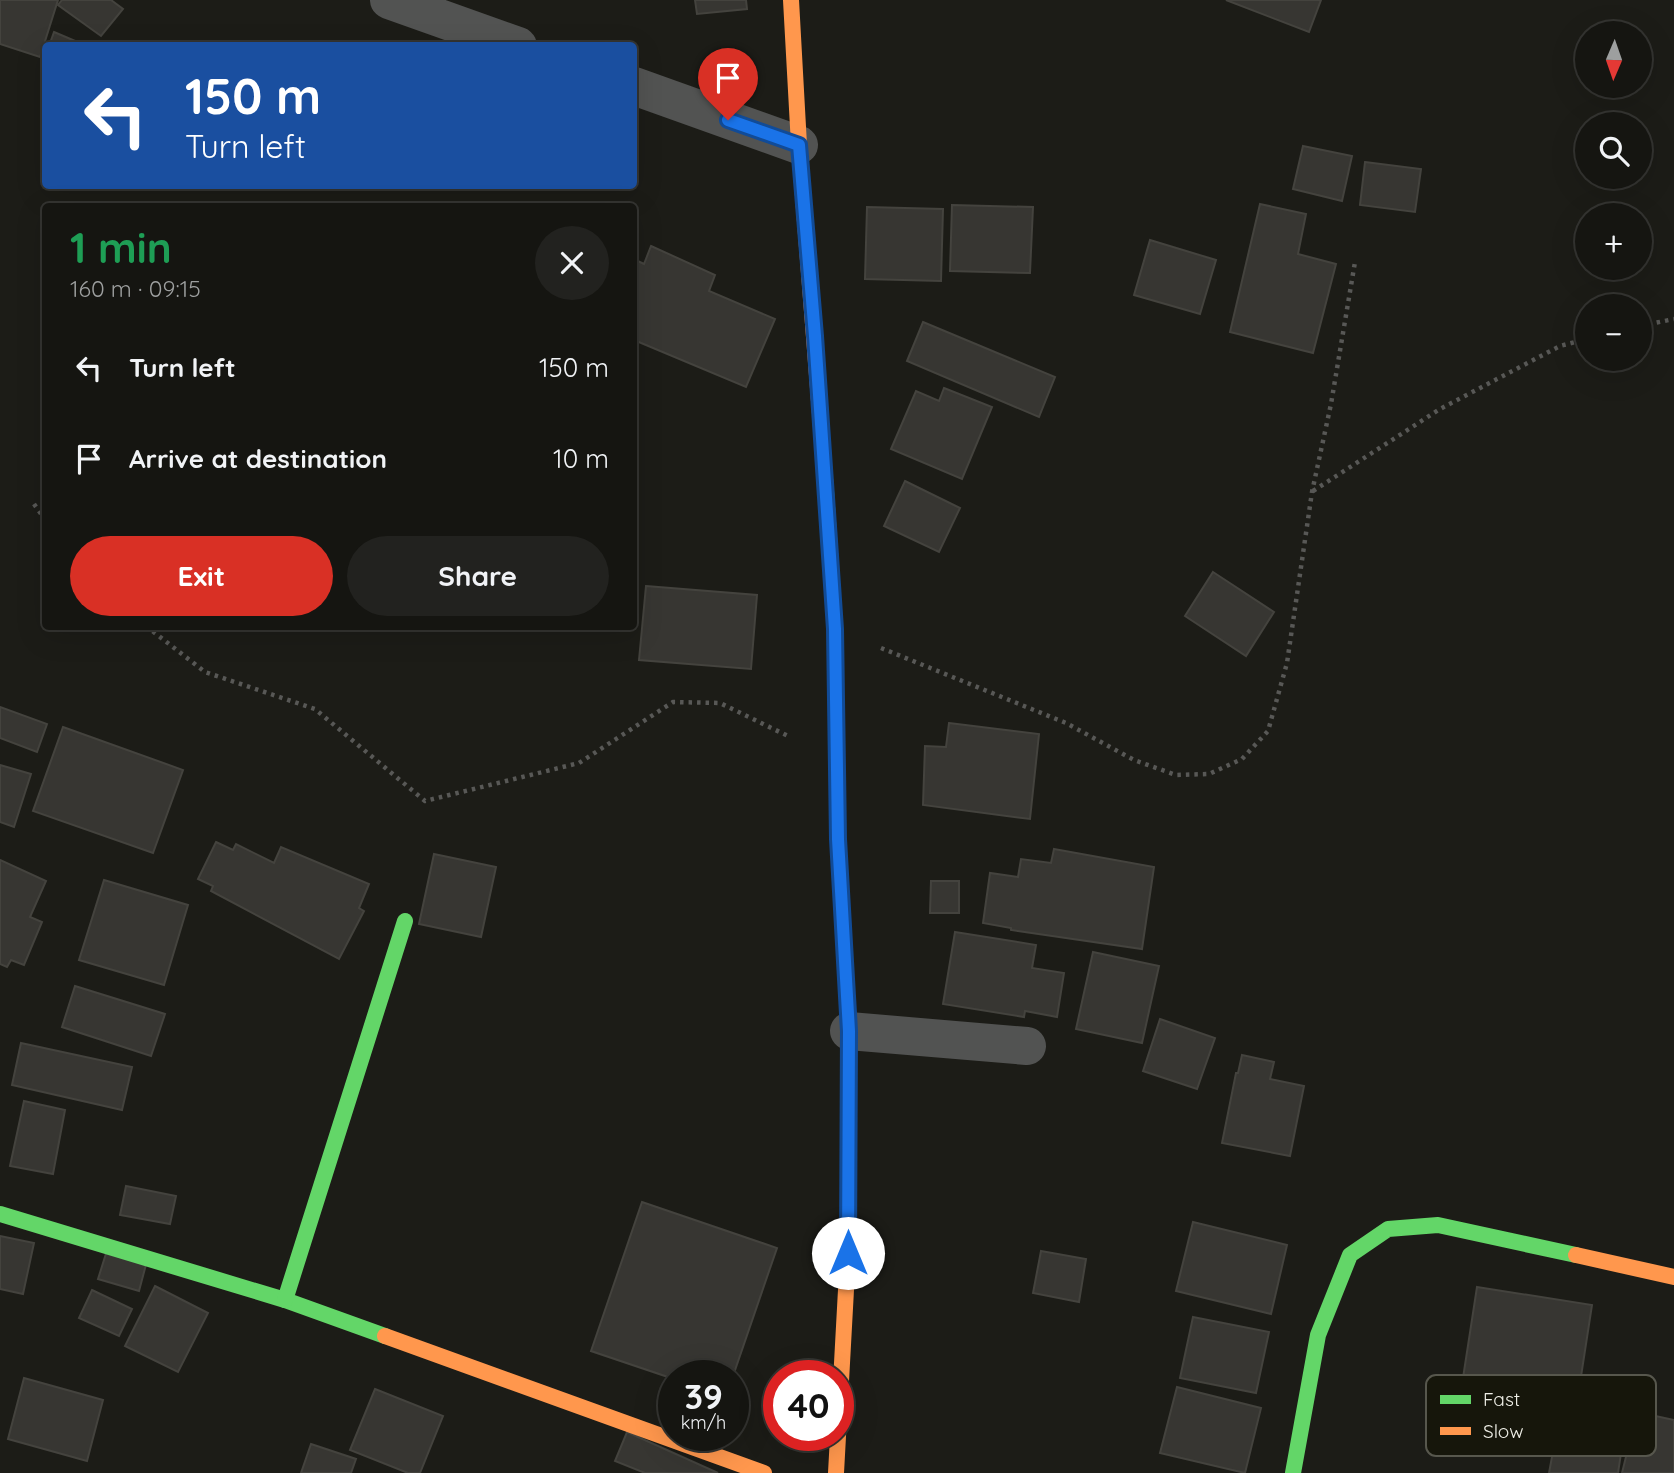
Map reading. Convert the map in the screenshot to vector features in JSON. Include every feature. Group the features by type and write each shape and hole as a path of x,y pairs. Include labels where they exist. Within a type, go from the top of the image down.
{"street":[{"path":"389,0 507,42"},
{"path":"791,0 799,145 835,629 838,839 849,1031 848,1253 836,1473"},
{"path":"637,87 799,145"},
{"path":"285,1300 405,921"},
{"path":"849,1031 1027,1046"},
{"path":"0,1214 285,1300 764,1473"},
{"path":"1293,1473 1318,1335 1350,1255 1388,1229 1437,1225 1674,1277"}],"path":[{"path":"835,629 1066,723 1134,760 1176,775 1209,774 1242,760 1268,731 1287,663 1312,492 1331,404 1355,262"},
{"path":"1652,324 1674,319"},
{"path":"1312,492 1440,409 1560,346 1575,342"},
{"path":"34,504 42,515"},
{"path":"151,630 205,672 315,709 425,802 579,763 673,702 720,704 818,750 837,752"}],"building":[{"path":"0,0 58,0 45,42 42,42 40,57 0,44"},
{"path":"62,0 111,0 123,9 101,36 58,5"},
{"path":"695,0 746,0 747,9 697,14"},
{"path":"1226,0 1321,0 1309,32"},
{"path":"54,32 78,42 50,42"},
{"path":"1303,146 1352,156 1342,201 1293,189"},
{"path":"1365,162 1421,169 1415,212 1360,205"},
{"path":"1260,204 1306,214 1298,254 1336,264 1313,353 1230,332"},
{"path":"952,205 1033,207 1030,273 950,271"},
{"path":"867,207 943,209 941,281 865,279"},
{"path":"1150,240 1216,260 1200,314 1134,295"},
{"path":"651,246 715,275 709,291 775,319 746,387 637,341 637,260 644,264"},
{"path":"923,322 1055,377 1039,417 907,361"},
{"path":"944,388 992,407 962,479 891,449 916,391 939,401"},
{"path":"905,481 960,508 939,552 884,526"},
{"path":"1213,572 1274,612 1246,656 1185,616"},
{"path":"646,586 757,595 751,669 639,660"},
{"path":"0,707 47,724 37,752 0,738"},
{"path":"949,723 1039,734 1030,819 923,805 925,746 946,747"},
{"path":"63,727 183,770 153,853 33,811"},
{"path":"0,765 31,774 14,827 0,822"},
{"path":"216,842 233,850 236,844 274,863 281,847 369,884 359,908 364,911 339,959 211,891 213,886 198,879"},
{"path":"1054,849 1154,867 1142,949 1011,930 983,923 990,873 1018,877 1021,859 1051,863"},
{"path":"434,854 496,867 481,937 419,924"},
{"path":"0,860 46,881 30,917 42,922 24,965 11,960 7,967 0,964"},
{"path":"104,880 188,905 164,985 79,960"},
{"path":"931,881 959,881 959,913 930,913"},
{"path":"955,932 1036,945 1032,968 1064,973 1057,1017 1025,1011 1024,1017 943,1004"},
{"path":"1093,952 1159,966 1142,1043 1076,1029"},
{"path":"75,986 165,1014 151,1056 62,1027"},
{"path":"1160,1019 1215,1038 1197,1089 1143,1071"},
{"path":"21,1043 132,1067 122,1110 12,1085"},
{"path":"1242,1055 1274,1062 1270,1079 1304,1086 1290,1156 1222,1143"},
{"path":"24,1101 65,1110 53,1174 10,1166"},
{"path":"126,1186 176,1196 170,1224 120,1215"},
{"path":"642,1202 777,1248 738,1360 658,1360 658,1374 591,1351"},
{"path":"1193,1222 1287,1245 1271,1314 1176,1291"},
{"path":"0,1236 34,1243 23,1294 0,1289"},
{"path":"109,1244 148,1257 139,1291 98,1279"},
{"path":"1041,1251 1086,1259 1079,1302 1033,1293"},
{"path":"155,1286 208,1313 178,1372 125,1346"},
{"path":"1477,1287 1592,1305 1581,1375 1463,1375"},
{"path":"92,1290 132,1309 119,1336 79,1318"},
{"path":"1193,1317 1269,1332 1256,1393 1180,1378"},
{"path":"24,1378 103,1400 87,1461 8,1439"},
{"path":"1177,1387 1261,1408 1245,1473 1160,1453"},
{"path":"375,1389 443,1416 420,1473 408,1473 350,1450"},
{"path":"1656,1416 1674,1420 1674,1473 1622,1473 1626,1456 1656,1456"},
{"path":"627,1432 658,1446 658,1451 669,1451 718,1473 645,1473 615,1461"},
{"path":"311,1444 356,1459 351,1473 301,1473"},
{"path":"1552,1456 1621,1456 1618,1473 1549,1473"}],"traffic: fast":[{"path":"826,491 835,629 838,839 842,907"},
{"path":"285,1300 405,921"},
{"path":"0,1214 285,1300 385,1336"},
{"path":"1293,1473 1318,1335 1350,1255 1388,1229 1438,1225 1576,1255"}],"traffic: slow":[{"path":"791,0 799,145 826,491"},
{"path":"836,1473 848,1253 849,1031 842,907"},
{"path":"1576,1255 1674,1277"},
{"path":"385,1336 764,1473"}],"route":[{"path":"728,120 799,145 835,629 838,839 849,1031 848,1253"}]}
